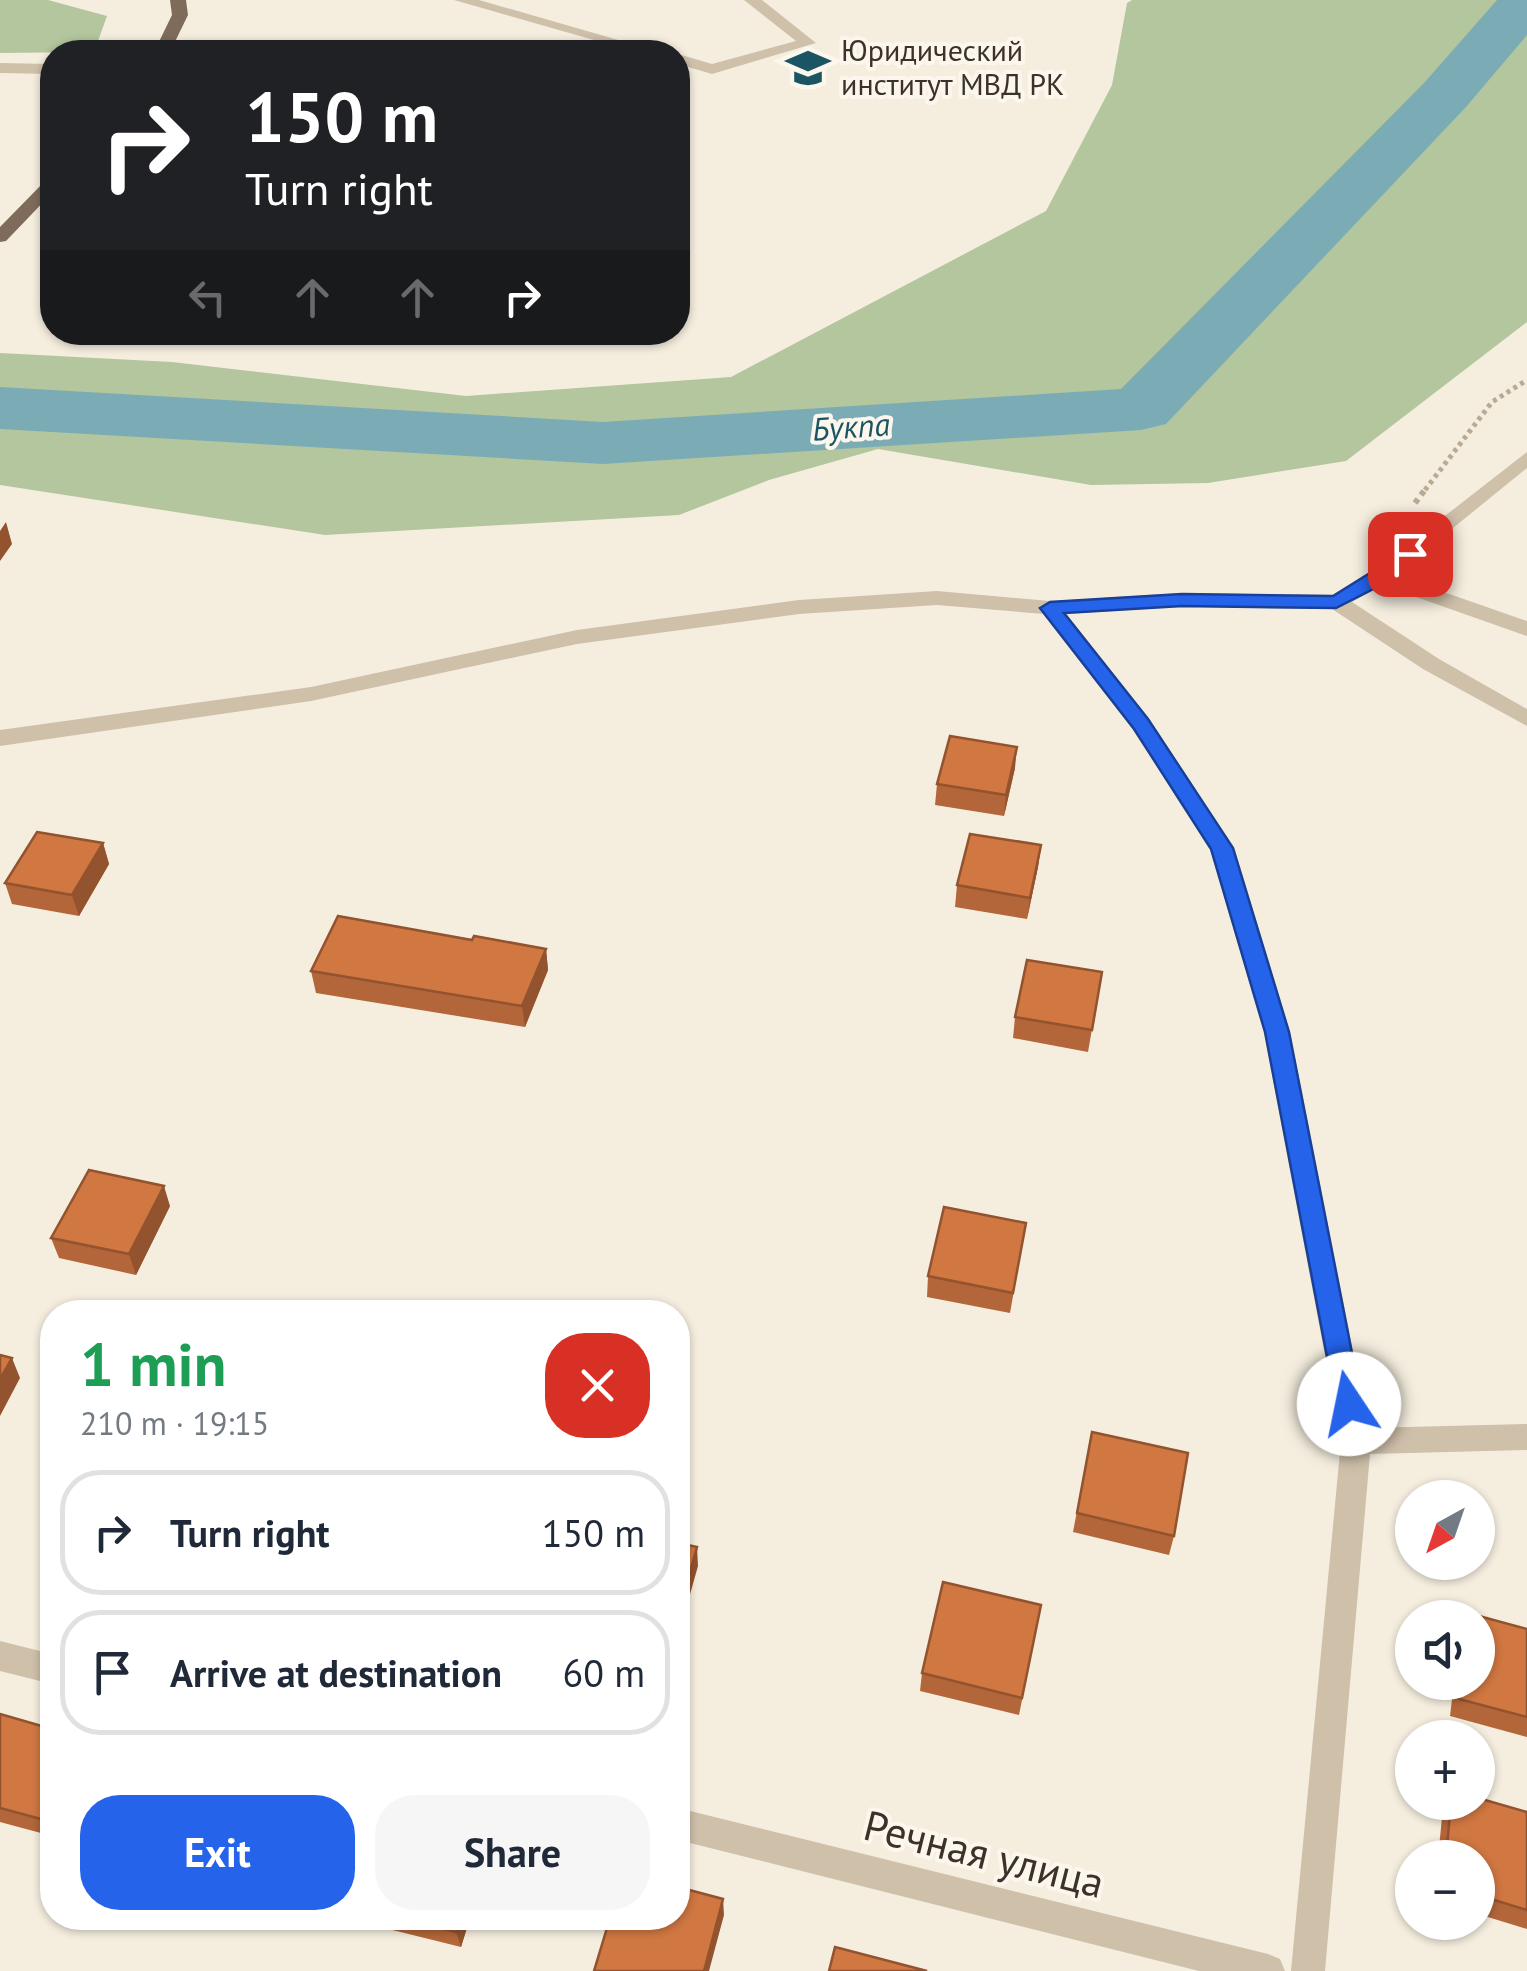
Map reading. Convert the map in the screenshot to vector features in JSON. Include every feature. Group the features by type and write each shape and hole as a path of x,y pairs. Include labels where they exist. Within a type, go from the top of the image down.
{"main road":[{"path":"168,40 180,15 178,0"},
{"path":"0,237 40,196"}],"street":[{"path":"462,0 608,40"},
{"path":"690,63 712,69 808,43 752,0"},
{"path":"0,68 40,69"},
{"path":"0,738 311,694 577,637 798,607 937,598 1050,608 1182,600 1336,602 1380,578 1527,458"},
{"path":"1380,578 1527,629"},
{"path":"1336,602 1431,664 1527,719"},
{"path":"1050,608 1141,724 1222,848 1277,1032 1356,1441 1308,1971"},
{"path":"1356,1441 1527,1437"},
{"path":"0,1656 40,1666"},
{"name":"Речная улица","path":"690,1827 1268,1971"}],"path":[{"path":"1411,512 1418,496 1492,402 1527,380"}],"green space":[{"path":"0,0 48,0 107,16 98,40 40,40 40,53 0,53"},
{"path":"1527,0 1527,322 1346,461 1208,483 1091,485 878,449 769,480 679,515 325,535 0,485 0,353 172,362 466,396 731,377 1046,211 1112,85 1127,3"}],"building":[{"path":"950,736 1017,747 1006,795 937,784"},
{"path":"37,832 103,843 72,895 5,883"},
{"path":"970,834 1041,845 1030,898 957,885"},
{"path":"338,916 546,949 522,1006 311,971"},
{"path":"1027,960 1102,972 1092,1030 1015,1017"},
{"path":"89,1170 164,1186 129,1254 51,1238"},
{"path":"944,1207 1026,1223 1013,1293 928,1276"},
{"path":"0,1355 12,1358 0,1379"},
{"path":"1092,1432 1188,1453 1174,1536 1077,1513"},
{"path":"690,1546 697,1547 690,1572"},
{"path":"943,1582 1041,1605 1022,1698 922,1673"},
{"path":"1495,1620 1527,1629 1527,1717 1463,1700 1495,1700"},
{"path":"0,1714 40,1726 40,1819 0,1808"},
{"path":"1495,1803 1527,1812 1527,1910 1495,1900 1495,1840 1448,1840 1449,1820 1495,1820"},
{"path":"690,1890 723,1899 704,1971 594,1971 606,1930 690,1930"},
{"path":"835,1947 927,1971 829,1971"}],"waterway":[{"name":"Букпа","path":"0,408 603,443 1141,409 1445,95 1527,0"}],"place":[{"name":"Юридический институт МВД РК","path":"808,68"}],"route":[{"path":"1349,1404 1277,1032 1222,848 1141,724 1050,608 1182,600 1336,602 1380,578 1410,554"}]}
